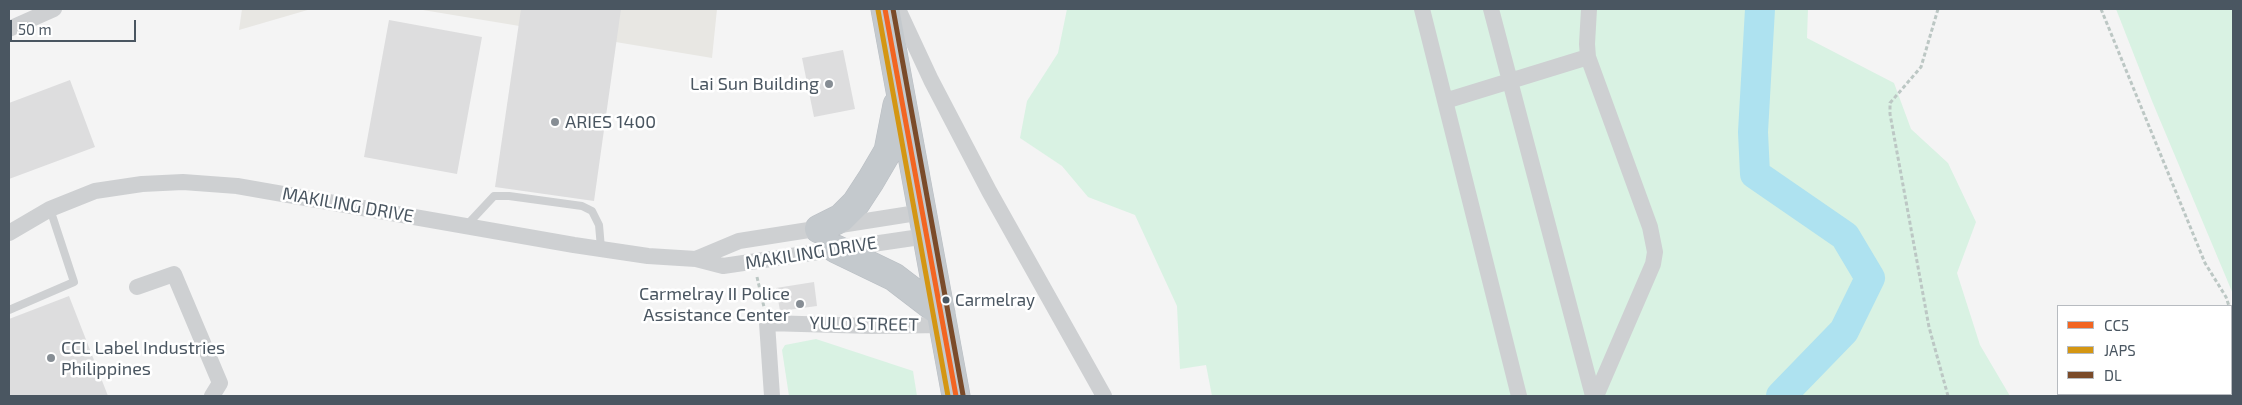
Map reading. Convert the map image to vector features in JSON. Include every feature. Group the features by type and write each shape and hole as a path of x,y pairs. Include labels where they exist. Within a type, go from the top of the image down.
{"highway":[{"path":"885,9 956,396"},
{"path":"818,228 841,218 856,202 871,180 888,151 900,89"},
{"path":"836,249 894,278 942,319"}],"street":[{"path":"9,29 54,9"},
{"path":"898,9 931,80 989,191 1104,396"},
{"path":"1422,9 1519,396"},
{"path":"1491,9 1509,83 1594,396"},
{"path":"1589,9 1588,57 1650,227 1655,252 1653,264 1594,396"},
{"path":"1445,101 1509,83 1588,57"},
{"name":"MAKILING DRIVE","path":"9,233 50,209 95,191 142,184 183,182 237,186 648,256 696,259 722,266 836,249 925,224"},
{"name":"MAKILING DRIVE","path":"696,259 739,241 818,228 925,224"},
{"path":"137,287 174,274 220,383 212,396"},
{"name":"YULO STREET","path":"767,323 872,326 942,319"},
{"path":"767,323 772,396"}],"lane":[{"path":"466,226 494,196 509,196 582,206 592,211 599,225 601,248"},
{"path":"9,310 74,282 50,209"}],"path":[{"path":"1938,9 1921,68 1890,103 1890,114 1929,327 1948,396"},
{"path":"2101,9 2205,263 2226,297 2229,305"},
{"path":"755,262 767,323"}],"shaded area":[{"path":"242,9 311,9 239,30"},
{"path":"417,9 717,9 712,58"}],"green space":[{"path":"1067,9 1808,9 1807,38 1894,83 1911,129 1948,163 1976,222 1957,273 1980,345 2010,396 1212,396 1206,365 1180,369 1177,306 1135,215 1088,197 1062,166 1020,138 1027,101 1058,53"},
{"path":"2116,9 2233,9 2233,294 2152,101"},
{"path":"2232,334 2233,396 2085,396 2232,395"},
{"path":"816,339 913,371 917,396 789,396 782,350 785,345"}],"building":[{"name":"ARIES 1400","path":"521,9 621,9 594,201 495,187"},
{"path":"389,20 482,37 457,174 364,157"},
{"name":"Lai Sun Building","path":"843,50 855,109 814,117 802,58"},
{"path":"70,80 95,147 9,179 9,103"},
{"path":"814,282 817,306 780,311 776,288"},
{"name":"CCL Label Industries Philippines","path":"69,296 108,396 9,396 9,319"}],"waterway":[{"path":"1760,9 1753,132 1755,174 1845,236 1870,278 1844,331 1781,396"}],"transit line":[{"name":"CC5","path":"885,9 956,396"},
{"name":"DL","path":"893,9 963,395"},
{"name":"JAPS","path":"878,10 948,396"}],"place":[{"name":"Lai Sun Building","path":"829,84"},
{"name":"ARIES 1400","path":"555,122"},
{"name":"Carmelray","path":"946,300"},
{"name":"Carmelray II Police Assistance Center","path":"800,304"},
{"name":"CCL Label Industries Philippines","path":"51,358"}]}
